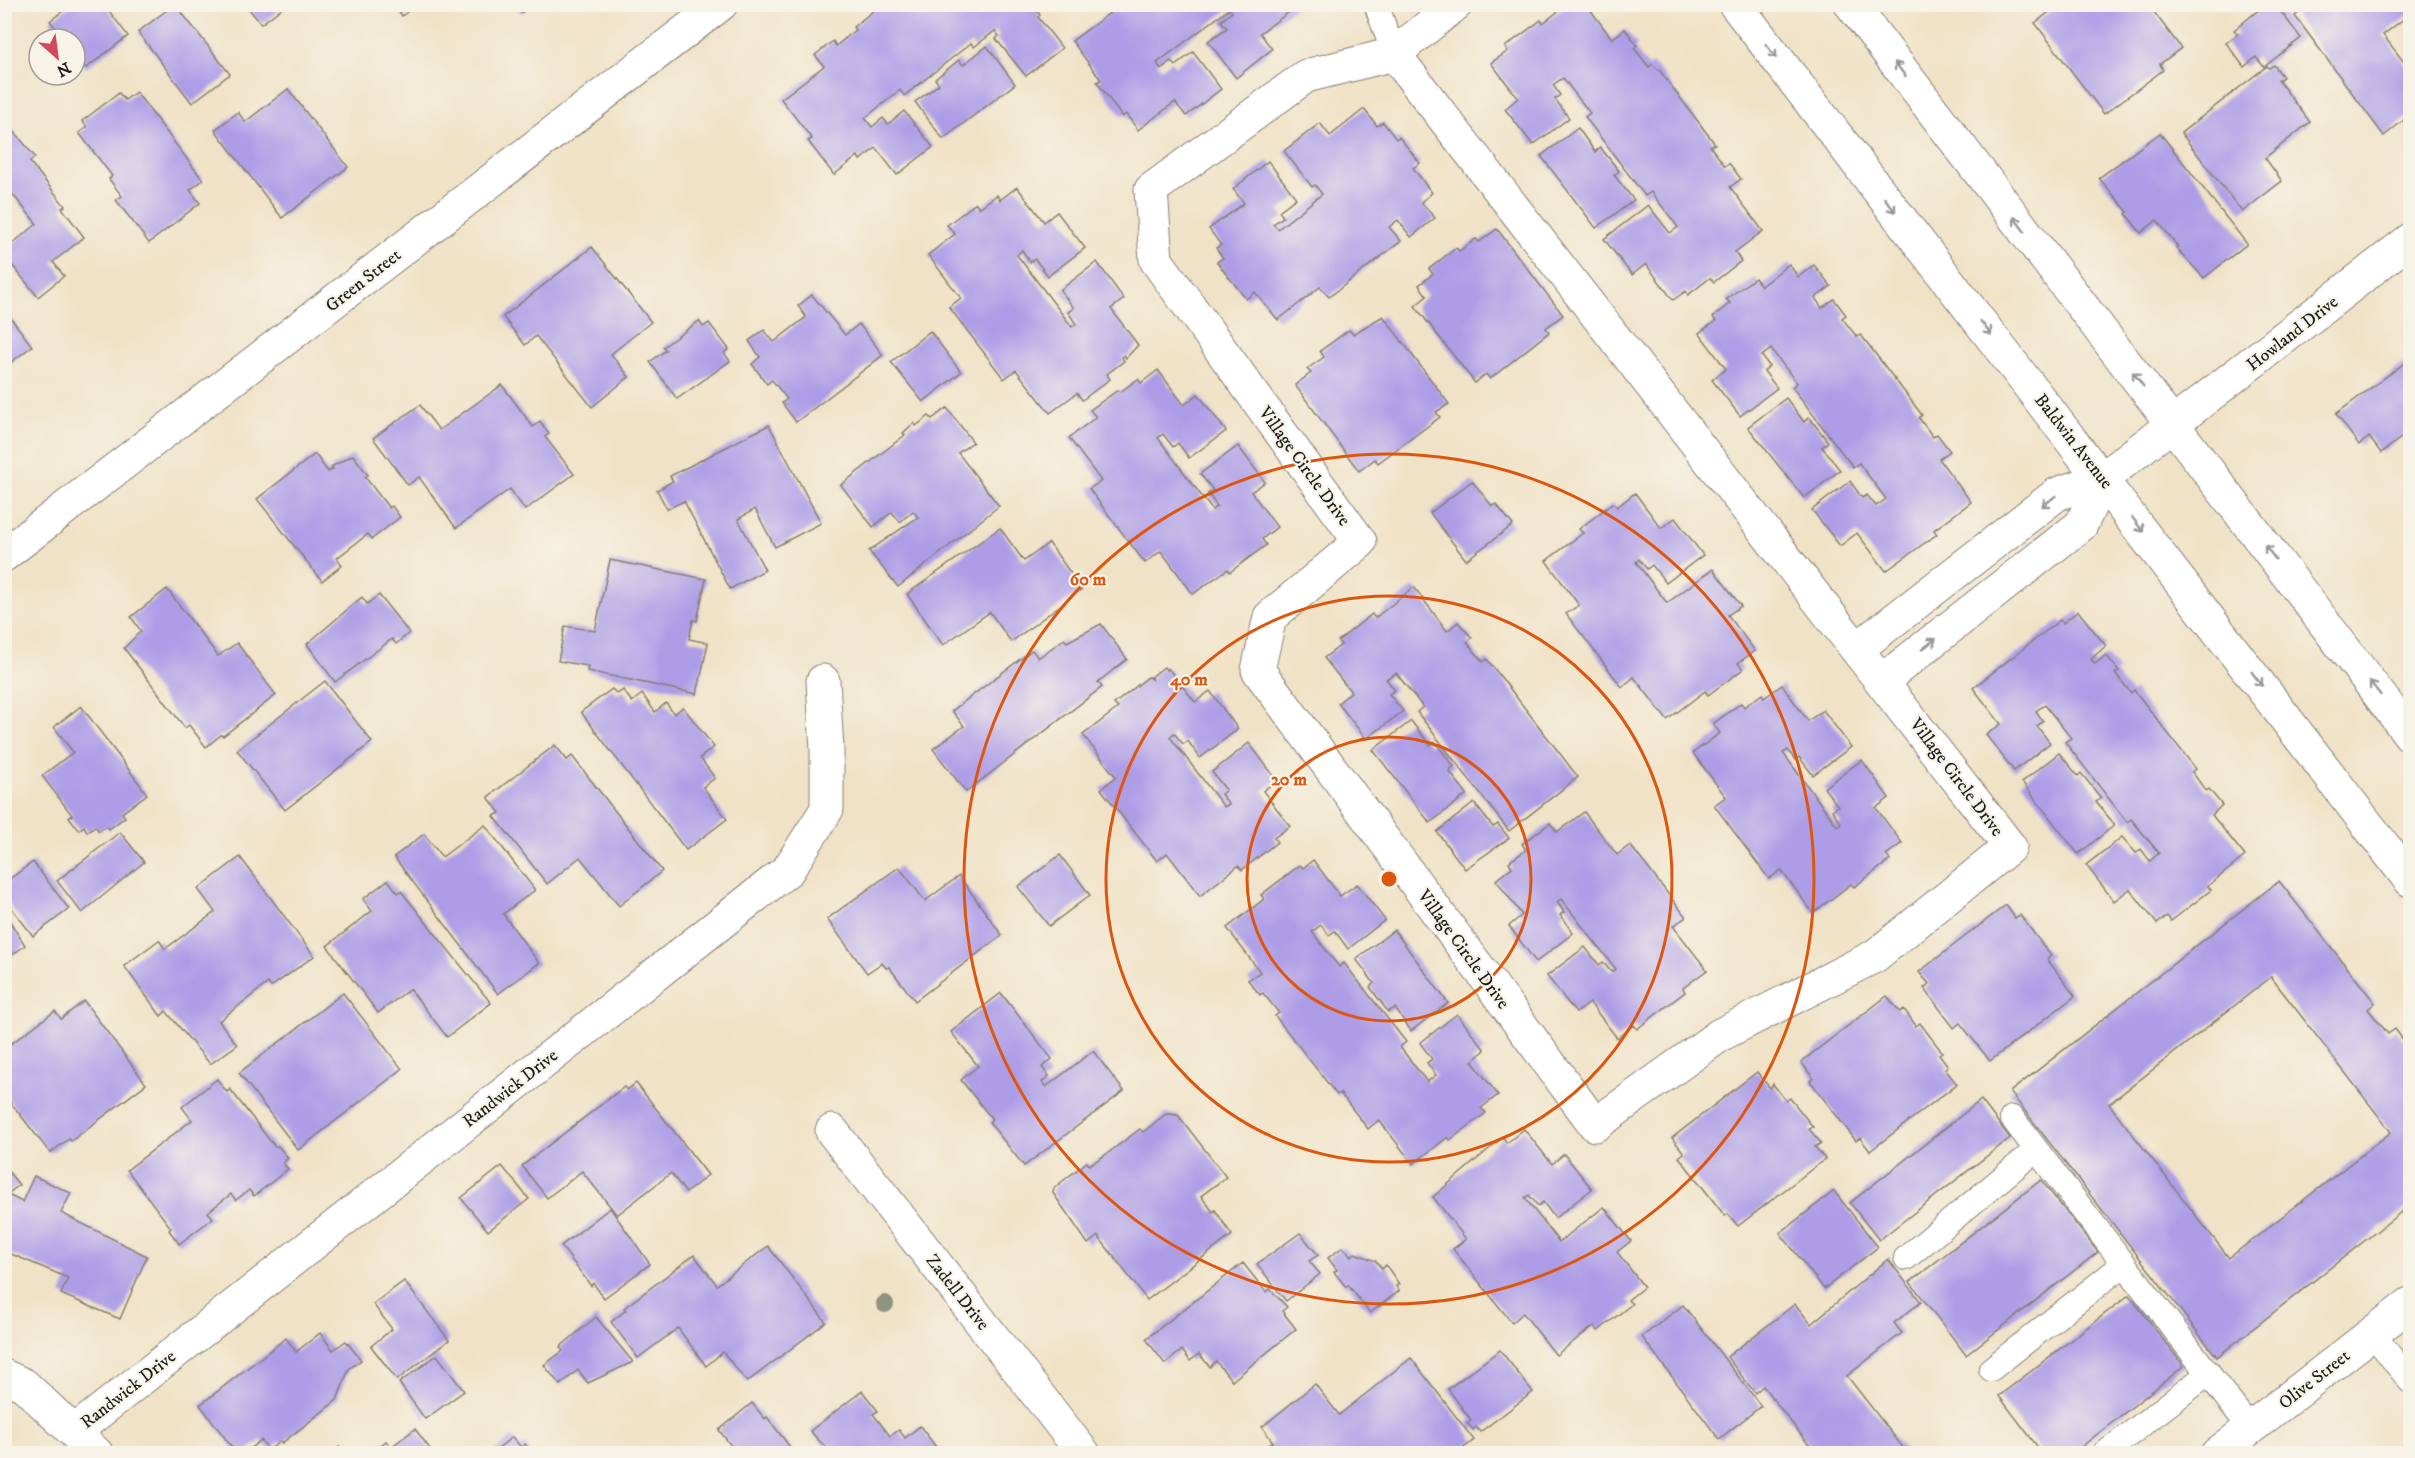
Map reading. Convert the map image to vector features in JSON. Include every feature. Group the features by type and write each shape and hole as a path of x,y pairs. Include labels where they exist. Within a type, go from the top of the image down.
{"street":[{"name":"Green Street","path":"4,555 721,4"},
{"name":"Village Circle Drive","path":"1394,54 1883,680 2010,848 1875,956 1720,1035 1595,1125 1258,670 1270,617 1360,542 1156,260 1151,190 1306,76 1394,54 1456,4"},
{"name":"Baldwin Avenue","path":"1735,4 2103,478 2410,880"},
{"path":"1851,4 2410,735"},
{"name":"Howland Drive","path":"2173,426 2410,240"},
{"path":"1858,648 2057,494 2103,478 2173,426"},
{"path":"1883,680 2080,525 2103,478"},
{"name":"Randwick Drive","path":"86,1442 788,870 827,808 827,750 823,681"},
{"name":"Zadell Drive","path":"832,1131 1084,1454"},
{"name":"Olive Street","path":"2217,1454 2410,1304"},
{"path":"4,1376 24,1385 86,1442"}],"lane":[{"path":"1376,4 1394,54"},
{"path":"2012,1118 2250,1428"},
{"path":"1906,1258 2036,1150"},
{"path":"1991,1369 2124,1264"},
{"path":"2372,1333 2410,1381"},
{"path":"2104,1454 2209,1373"}],"building":[{"path":"72,4 104,4 128,36 87,67 87,27 55,27 50,21"},
{"path":"175,4 230,74 192,103 138,32"},
{"path":"245,4 287,4 261,24"},
{"path":"394,4 417,4 402,16"},
{"path":"515,4 533,4 521,13"},
{"path":"882,4 1025,4 1027,8 1032,4 1040,15 1038,17 1062,48 1026,76 996,39 999,36 995,31 974,47 971,43 904,96 900,90 865,118 872,127 883,118 888,124 904,111 933,147 897,175 876,148 860,160 858,156 834,175 808,141 812,139 781,99 824,66 815,55 833,41 836,46 855,30 853,27"},
{"path":"1111,4 1294,4 1296,7 1260,33 1272,49 1236,78 1208,41 1227,28 1221,21 1232,12 1229,9 1157,63 1161,69 1171,61 1175,66 1193,52 1221,89 1186,116 1175,102 1138,130 1126,114 1122,117 1097,82 1101,80 1072,41 1115,9"},
{"path":"1568,4 1586,4 1612,39 1625,29 1637,45 1634,48 1649,67 1652,64 1660,71 1715,144 1710,146 1725,166 1729,163 1741,179 1730,187 1763,231 1735,252 1741,261 1714,282 1710,278 1688,295 1686,291 1673,300 1646,264 1632,275 1604,239 1648,205 1670,233 1678,227 1651,192 1645,196 1585,117 1590,113 1563,78 1553,85 1560,95 1555,99 1569,118 1533,145 1505,109 1518,98 1491,63 1508,51 1505,47 1541,20 1543,23"},
{"path":"2060,4 2148,4 2181,48 2160,64 2163,70 2104,114 2035,23"},
{"path":"2266,4 2275,4 2301,38 2264,67 2256,57 2244,67 2226,43 2238,34 2234,30"},
{"path":"2309,4 2410,4 2410,14 2383,35 2410,70 2410,115 2384,136 2295,16"},
{"path":"987,46 1015,84 943,139 915,102 939,84 935,79 959,60 963,65"},
{"path":"2274,65 2283,77 2278,80 2310,122 2265,158 2282,181 2242,212 2181,133 2267,66 2269,68"},
{"path":"288,89 348,167 282,218 215,130 238,112 245,122"},
{"path":"136,92 203,180 190,190 200,203 149,243 116,200 122,196 109,179 112,176 79,133 87,127 82,121 119,93 125,100"},
{"path":"1364,109 1377,126 1383,122 1396,139 1399,137 1420,163 1413,168 1432,193 1421,202 1435,218 1411,237 1398,220 1389,227 1401,241 1329,297 1320,287 1278,320 1255,292 1246,299 1217,262 1223,258 1216,248 1221,245 1209,229 1244,203 1233,189 1268,161 1296,198 1279,211 1283,217 1273,224 1278,229 1322,194 1315,185 1312,187 1284,151 1320,123 1330,136"},
{"path":"4,119 35,157 30,162 65,206 62,208 84,237 53,262 64,276 38,297 4,255 4,250 37,224 4,184"},
{"path":"1578,128 1595,152 1600,147 1619,171 1614,175 1634,200 1596,228 1541,156"},
{"path":"2160,133 2247,244 2204,278 2176,248 2178,247 2157,220 2141,233 2126,214 2128,212 2099,178"},
{"path":"1017,187 1044,222 1057,212 1085,248 1048,276 1035,259 1030,262 1022,250 1017,255 1072,327 1076,324 1068,312 1074,308 1060,290 1097,262 1124,299 1111,309 1138,345 1126,358 1124,355 1122,357 1124,361 1107,374 1110,379 1082,400 1077,393 1050,413 1016,370 1004,379 949,307 961,298 928,255 955,234 947,225 976,203 979,208 997,195 1000,200"},
{"path":"1497,229 1563,315 1546,328 1549,332 1490,379 1486,374 1475,383 1415,306 1427,296 1419,285 1433,274 1429,269 1456,248 1459,251 1476,239 1479,242"},
{"path":"592,247 651,322 611,354 629,377 592,407 536,336 525,345 503,317"},
{"path":"1789,264 1798,277 1814,265 1831,286 1815,298 1822,308 1834,299 1846,315 1842,318 1857,337 1861,335 1922,415 1919,418 1933,437 1937,434 1950,451 1939,459 1971,502 1934,530 1937,534 1886,571 1857,533 1840,546 1812,510 1850,481 1862,498 1867,495 1876,506 1886,499 1859,463 1853,467 1792,387 1797,383 1771,349 1762,356 1769,366 1764,371 1777,388 1740,416 1712,380 1726,369 1699,333 1716,321 1713,317 1730,303 1726,299 1755,278 1761,286"},
{"path":"812,295 845,335 859,324 883,355 796,422 782,403 787,399 772,380 767,384 752,364 760,357 749,341 764,330 774,342 806,317 798,306"},
{"path":"4,309 32,346 4,368"},
{"path":"1383,316 1449,404 1436,412 1440,417 1378,463 1375,459 1359,471 1295,385 1311,373 1307,369 1324,357 1320,351 1349,330 1353,334"},
{"path":"699,321 703,327 709,323 729,349 724,353 730,361 677,399 650,362 666,350 663,347"},
{"path":"930,331 961,372 923,402 891,362"},
{"path":"2410,359 2410,431 2381,453 2369,437 2359,445 2336,414"},
{"path":"1158,370 1184,405 1198,394 1226,431 1189,458 1178,443 1173,447 1163,434 1158,438 1212,510 1217,506 1208,494 1213,490 1200,474 1238,446 1265,482 1251,492 1277,527 1262,539 1266,545 1230,572 1228,569 1193,594 1161,551 1145,563 1089,489 1101,481 1069,438 1096,417 1090,410 1118,390 1120,392 1138,379 1141,383"},
{"path":"502,385 533,427 540,421 549,434 545,437 574,474 525,510 510,489 456,528 419,477 408,485 373,438 420,405 439,430"},
{"path":"1786,398 1804,422 1809,417 1828,442 1822,447 1840,470 1804,498 1748,427"},
{"path":"947,408 973,442 958,453 999,506 898,587 869,551 918,517 913,511 900,522 892,512 873,527 841,485 905,435 903,433 914,423 916,426 929,416 932,419"},
{"path":"769,425 821,523 775,547 755,509 738,519 765,570 730,589 684,501 667,509 657,490 673,481 670,476"},
{"path":"315,454 328,472 333,469 331,467 353,455 368,475 365,477 389,508 392,506 400,517 372,539 368,534 337,558 342,565 322,581 257,499"},
{"path":"1472,481 1492,506 1496,504 1513,525 1466,560 1430,513"},
{"path":"1635,493 1661,528 1675,518 1703,555 1666,583 1652,565 1647,569 1639,559 1636,562 1667,603 1713,569 1741,606 1728,615 1755,651 1738,663 1743,669 1708,695 1705,691 1667,720 1634,677 1622,687 1566,614 1579,605 1546,561 1583,533 1579,529 1613,503 1617,507"},
{"path":"1000,528 1024,561 1049,543 1082,589 1011,642 990,612 943,645 907,594"},
{"path":"610,560 706,579 697,621 693,620 689,639 708,643 697,694 587,671 588,666 558,661 565,626 595,631"},
{"path":"1414,587 1447,631 1458,622 1472,638 1467,642 1483,662 1487,659 1578,777 1509,831 1417,712 1423,707 1396,673 1386,679 1395,690 1389,694 1403,711 1366,739 1338,703 1351,692 1324,658 1341,645 1338,641 1372,614 1375,618"},
{"path":"167,589 218,656 237,643 276,695 206,747 189,725 185,728 124,648 141,631 131,617"},
{"path":"379,595 409,633 396,644 392,639 335,682 307,644 362,597 367,604"},
{"path":"2078,611 2106,646 2091,659 2095,664 2106,655 2119,671 2115,673 2131,693 2134,690 2196,769 2192,772 2206,791 2209,789 2222,805 2212,815 2245,856 2208,886 2211,890 2171,921 2167,916 2157,924 2130,889 2114,901 2086,865 2122,837 2136,853 2141,849 2150,861 2159,853 2131,819 2127,822 2065,742 2071,738 2045,705 2036,711 2043,721 2037,726 2050,743 2014,771 1986,735 2001,724 1973,688 2060,620 2063,623"},
{"path":"1101,624 1127,659 1098,682 1102,687 966,792 933,749 964,726 952,711 1032,650 1038,658 1064,639 1067,642"},
{"path":"1164,667 1166,670 1168,668 1195,702 1210,691 1238,729 1200,758 1188,741 1183,744 1174,733 1170,737 1224,807 1229,804 1221,794 1226,790 1212,772 1249,743 1277,780 1263,791 1290,826 1274,838 1277,842 1242,870 1238,866 1200,896 1167,853 1157,861 1101,789 1116,777 1083,735 1118,708 1114,704 1148,677 1153,680 1151,677"},
{"path":"325,681 372,742 285,810 237,750"},
{"path":"1782,685 1808,721 1823,710 1851,747 1813,775 1799,757 1795,760 1788,750 1783,753 1837,826 1841,823 1832,810 1838,806 1824,788 1862,760 1889,798 1876,808 1902,843 1886,855 1890,860 1854,887 1851,884 1813,913 1781,870 1769,879 1714,805 1726,797 1693,753 1720,733 1713,724 1741,703 1744,707 1762,694 1764,698"},
{"path":"612,689 617,694 623,690 632,702 642,694 655,712 666,703 674,714 683,707 714,747 700,758 715,778 703,787 727,819 686,850 581,712"},
{"path":"81,706 147,794 122,813 125,817 109,829 106,826 99,831 95,826 87,832 84,826 79,830 69,817 72,815 42,776 73,752 54,727"},
{"path":"1411,721 1430,745 1435,742 1454,766 1449,771 1467,794 1430,823 1373,750"},
{"path":"555,745 567,760 572,756 662,871 619,906 580,857 547,884 494,816 500,813 488,797"},
{"path":"2059,753 2078,776 2081,773 2101,798 2096,802 2115,825 2078,854 2022,782"},
{"path":"1474,803 1493,827 1498,824 1509,838 1465,869 1437,832"},
{"path":"1584,812 1617,855 1630,845 1686,917 1673,926 1707,970 1683,988 1685,992 1637,1029 1634,1025 1617,1038 1590,1003 1576,1013 1547,976 1585,947 1599,965 1603,962 1611,972 1616,969 1561,899 1557,902 1564,912 1560,915 1573,933 1536,962 1509,926 1522,915 1496,880 1512,867 1509,862 1526,850 1522,844 1550,823 1557,832"},
{"path":"485,825 535,890 503,914 539,963 498,994 394,857 424,834 442,857"},
{"path":"120,832 144,862 82,913 57,881"},
{"path":"1060,855 1090,895 1049,926 1018,887"},
{"path":"240,857 314,956 271,987 268,983 219,1021 237,1045 210,1064 166,1011 161,1016 124,966 159,940 165,949 215,912 198,889"},
{"path":"1313,860 1340,896 1357,884 1385,920 1348,949 1335,931 1329,935 1321,925 1312,932 1339,967 1344,963 1406,1042 1400,1047 1427,1082 1436,1075 1427,1063 1432,1059 1420,1043 1457,1014 1485,1050 1472,1061 1498,1095 1481,1108 1486,1113 1450,1140 1448,1137 1413,1164 1379,1120 1368,1129 1340,1093 1337,1095 1275,1016 1279,1013 1263,993 1260,995 1248,980 1260,972 1227,928 1264,899 1261,895 1300,865 1303,868"},
{"path":"33,862 69,909 33,936 4,898 4,883"},
{"path":"899,867 925,901 959,876 1002,935 915,1001 889,967 886,968 882,963 867,973 827,919"},
{"path":"388,880 398,893 401,891 491,1003 447,1037 410,989 378,1013 327,946 372,911 363,899"},
{"path":"2279,881 2375,1003 2368,1009 2388,1034 2395,1029 2410,1049 2410,1205 2217,1357 2010,1092","holes":["2271,977 2391,1132 2229,1258 2109,1104"]},
{"path":"2006,905 2015,918 2020,915 2051,956 2047,959 2075,996 1990,1061 1960,1023 1954,1028 1924,988 1929,984 1919,972"},
{"path":"5,914 25,945 5,961"},
{"path":"1394,930 1448,1003 1411,1031 1395,1008 1388,1012 1370,987 1374,983 1356,959"},
{"path":"343,993 402,1069 298,1150 239,1073"},
{"path":"1001,993 1052,1059 1042,1067 1049,1076 1042,1082 1046,1087 1093,1051 1124,1091 1024,1166 989,1122 992,1119 961,1080 978,1066 951,1032"},
{"path":"1887,996 1900,1012 1904,1009 1916,1026 1920,1023 1942,1052 1939,1054 1948,1066 1945,1069 1957,1084 1870,1151 1860,1138 1856,1141 1810,1081 1813,1078 1801,1062"},
{"path":"84,1001 146,1084 71,1141 69,1139 50,1153 4,1094 4,1049 55,1011 61,1019"},
{"path":"1757,1072 1770,1088 1773,1084 1786,1101 1790,1098 1813,1127 1809,1129 1821,1143 1815,1147 1825,1159 1738,1226 1728,1214 1725,1216 1679,1157 1684,1153 1672,1138"},
{"path":"217,1079 227,1092 230,1089 275,1147 278,1146 288,1158 283,1163 288,1169 254,1196 249,1190 236,1200 231,1194 208,1212 213,1218 179,1244 169,1230 171,1228 127,1170 192,1120 182,1107"},
{"path":"636,1083 708,1175 686,1193 671,1173 617,1215 582,1171 547,1198 522,1166 624,1087 627,1090"},
{"path":"1981,1100 2010,1138 1879,1240 1850,1203"},
{"path":"1166,1114 1178,1115 1226,1177 1201,1196 1213,1212 1215,1210 1232,1235 1147,1300 1098,1236 1088,1244 1053,1193 1054,1188 1087,1162 1089,1165 1104,1156 1140,1129 1143,1132"},
{"path":"1524,1129 1552,1164 1564,1154 1592,1189 1555,1218 1543,1202 1538,1206 1529,1195 1525,1198 1559,1242 1604,1207 1631,1241 1617,1252 1644,1287 1628,1300 1632,1304 1598,1331 1594,1326 1556,1355 1523,1313 1512,1323 1453,1249 1466,1239 1433,1197 1503,1137 1507,1143"},
{"path":"4,1166 19,1185 4,1197"},
{"path":"502,1166 529,1199 488,1231 461,1198"},
{"path":"34,1176 71,1193 61,1213 147,1256 120,1319 61,1294 68,1278 4,1251 4,1201 10,1196 22,1202"},
{"path":"2041,1180 2098,1252 1966,1355 1910,1282"},
{"path":"1834,1191 1878,1247 1824,1289 1780,1233"},
{"path":"610,1208 650,1264 604,1298 593,1283 591,1286 561,1246"},
{"path":"1300,1233 1318,1255 1309,1261 1320,1274 1286,1301 1257,1264"},
{"path":"768,1246 826,1322 747,1382 723,1352 706,1366 678,1328 638,1358 611,1322 626,1310 624,1308 694,1255 717,1285"},
{"path":"1343,1247 1351,1256 1355,1253 1376,1261 1382,1269 1386,1265 1399,1284 1396,1286 1399,1291 1370,1313 1348,1285 1346,1287 1334,1272 1337,1270 1328,1258"},
{"path":"1888,1259 1921,1302 1894,1323 1902,1333 1847,1376 1908,1454 1816,1454 1763,1386 1755,1393 1727,1357 1795,1304 1811,1324"},
{"path":"1243,1263 1266,1292 1270,1289 1287,1307 1282,1311 1296,1329 1232,1381 1216,1361 1210,1367 1199,1354 1190,1361 1182,1350 1165,1364 1146,1339"},
{"path":"404,1281 449,1340 397,1380 371,1346 392,1329 373,1304"},
{"path":"2129,1295 2184,1366 2072,1454 2043,1454 1999,1396"},
{"path":"1683,1305 1761,1406 1719,1439 1642,1337"},
{"path":"596,1317 633,1362 588,1383 578,1370 560,1385 544,1365 563,1351 560,1347"},
{"path":"320,1333 333,1350 346,1341 361,1360 349,1369 337,1400 282,1443 281,1441 269,1450 261,1440 243,1454 237,1454 200,1405 286,1338 296,1352"},
{"path":"1500,1350 1533,1392 1480,1432 1476,1427 1473,1430 1467,1423 1471,1420 1448,1389"},
{"path":"437,1355 464,1391 425,1419 399,1383"},
{"path":"1411,1358 1474,1440 1456,1454 1259,1454 1273,1442 1262,1427 1315,1384 1339,1415"},
{"path":"862,1391 878,1411 873,1414 890,1436 899,1430 905,1438 920,1426 939,1451 936,1454 832,1454 810,1431"},
{"path":"752,1403 765,1419 767,1417 793,1451 790,1454 723,1454 732,1447 719,1430"},
{"path":"415,1429 434,1454 370,1454 386,1441 391,1447"},
{"path":"512,1437 521,1447 525,1444 533,1454 491,1454"},
{"path":"339,1447 344,1454 330,1454"}]}
